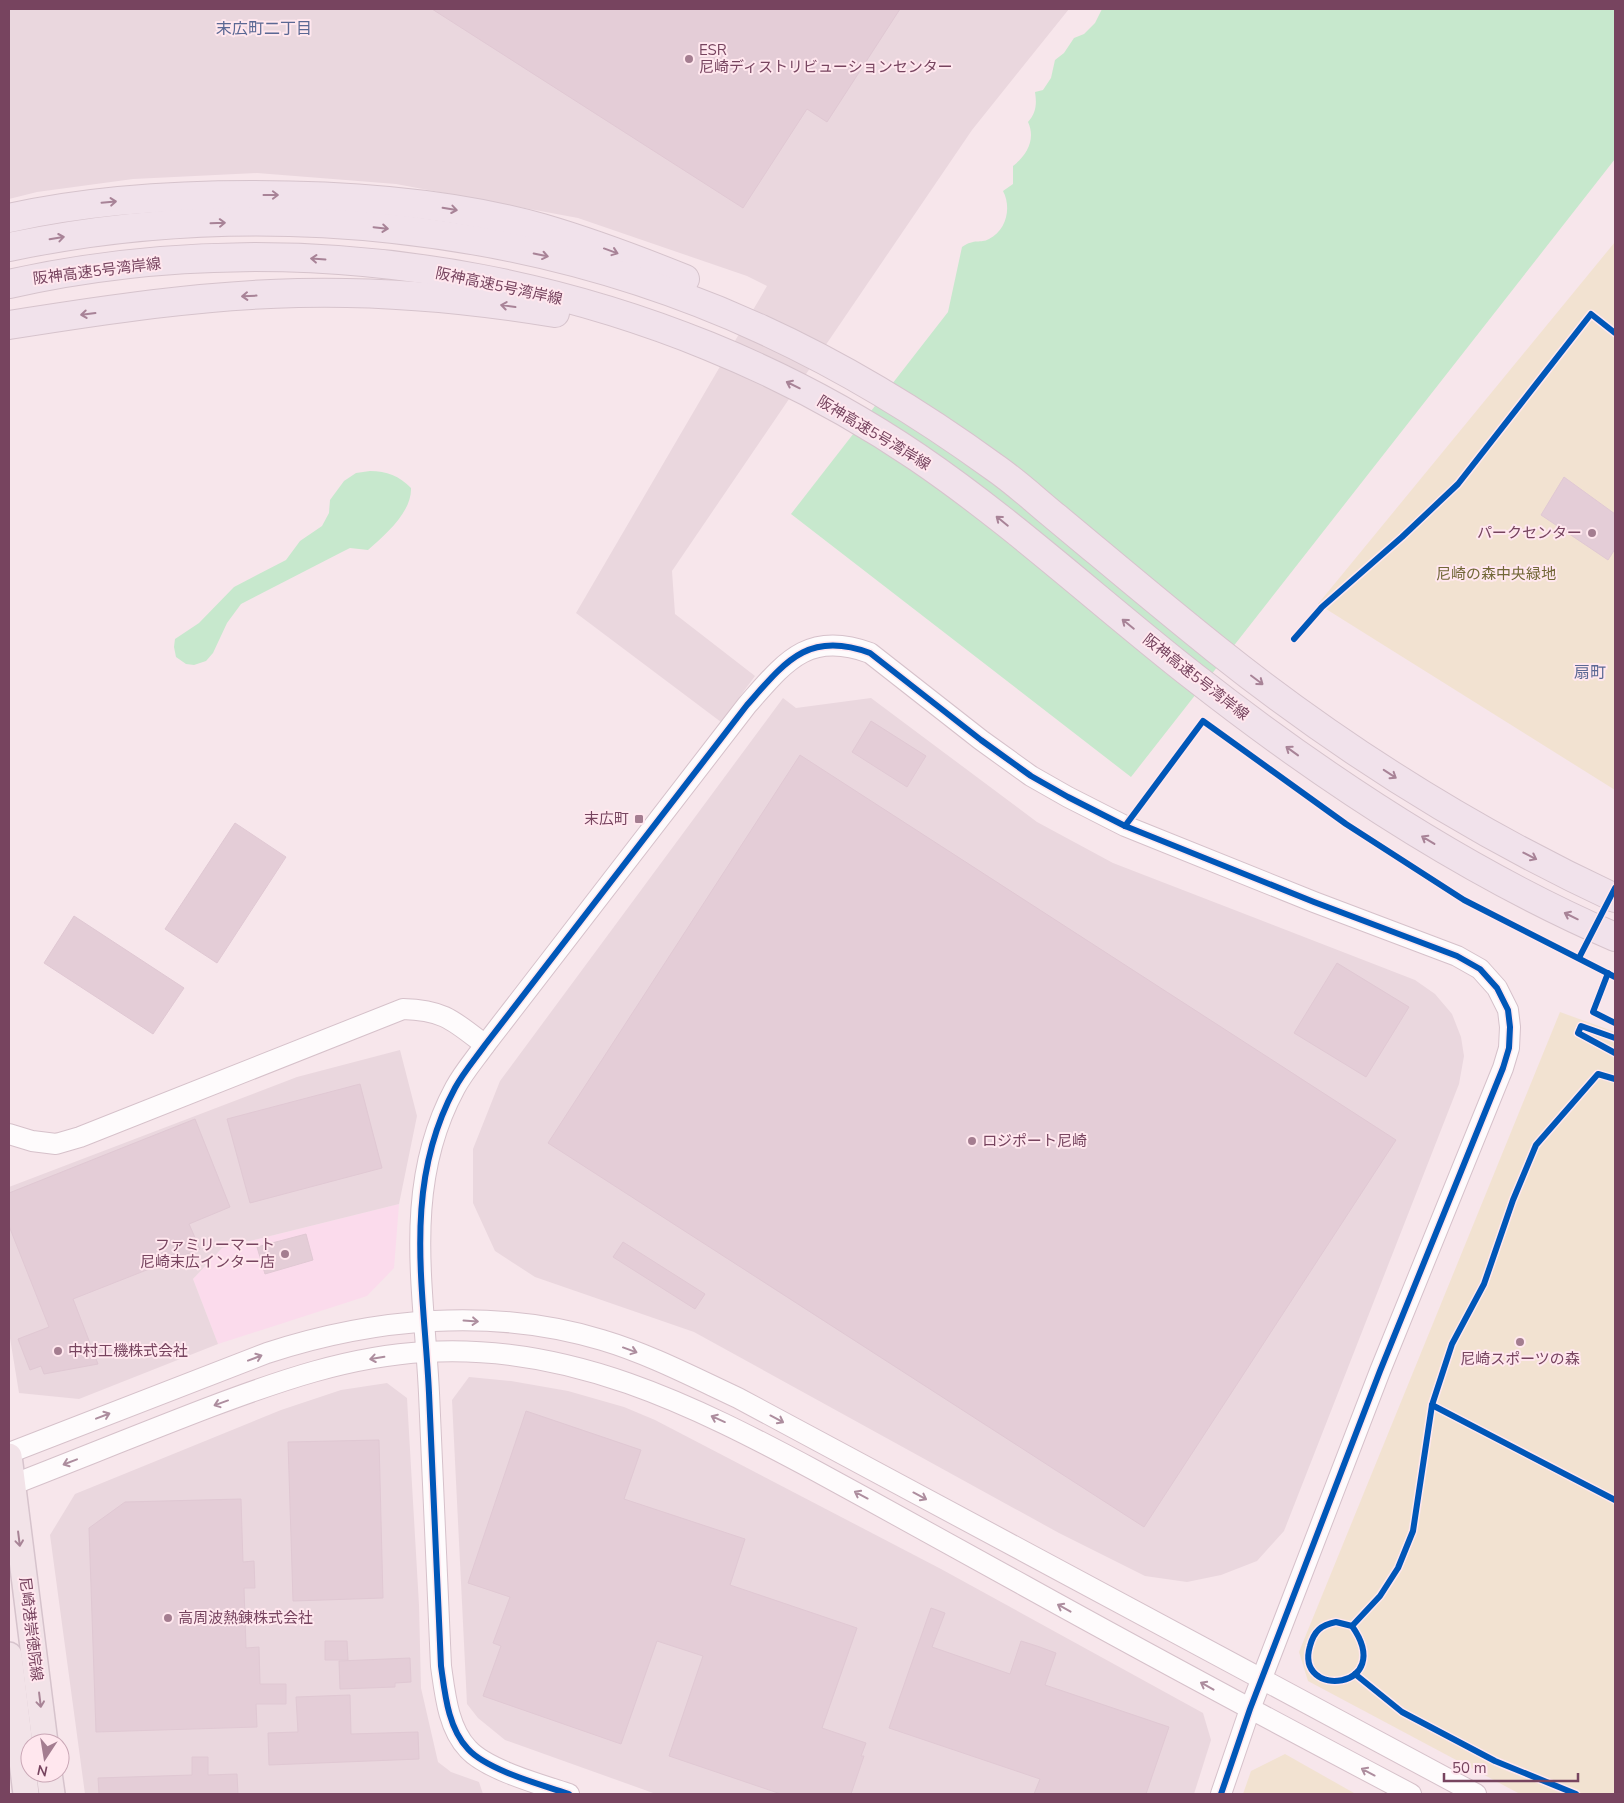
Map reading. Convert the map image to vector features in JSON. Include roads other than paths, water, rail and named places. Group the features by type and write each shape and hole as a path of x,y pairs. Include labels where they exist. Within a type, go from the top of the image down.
{"highway":[{"path":"9,218 85,204 152,198 291,195 415,204 480,214 542,228 690,281 771,316 826,345 942,417 996,468 1218,651 1349,747 1407,785 1501,840 1615,898"},
{"path":"9,247 98,232 166,225 293,222 421,233 557,258 624,276 759,328 822,359 876,390 996,468"},
{"name":"阪神高速5号湾岸線","path":"9,284 98,268 173,261 291,258 352,262 478,279 543,293 664,330 742,360 803,390 915,456 970,496 1194,676 1343,786 1430,841 1551,906 1615,937"},
{"path":"9,325 227,297 298,293 358,294 494,305 553,312 614,324 742,360"}],"main road":[{"name":"尼崎港崇徳院線","path":"9,1454 11,1485 44,1733"},
{"name":"尼崎港崇徳院線","path":"9,1655 26,1794"}],"street":[{"path":"569,1794 537,1789 484,1762 467,1749 455,1728 445,1700 441,1666 429,1390 422,1321 420,1208 423,1182 438,1125 448,1102 455,1087 485,1045 747,705 794,656 814,646 834,644 853,647 870,653 981,740 1031,776 1117,822 1314,902 1457,956 1480,969 1497,988 1508,1010 1510,1027 1507,1055 1380,1371 1250,1709 1221,1794"},
{"path":"9,1134 32,1142 56,1144 80,1137 403,1009 426,1010 443,1014 485,1045"},
{"path":"9,1454 299,1343 353,1329 422,1321 461,1320 539,1326 602,1340 662,1362 738,1398 1476,1794"},
{"path":"11,1485 277,1382 347,1362 425,1352 463,1352 529,1357 577,1366 646,1388 731,1425 1250,1709 1412,1794"}],"place":[{"name":"ESR 尼崎ディストリビューションセンター","path":"689,59"},
{"name":"パークセンター","path":"1592,533"},
{"name":"末広町","path":"639,819"},
{"name":"ロジポート尼崎","path":"972,1141"},
{"name":"ファミリーマート 尼崎末広インター店","path":"285,1254"},
{"name":"尼崎スポーツの森","path":"1520,1342"},
{"name":"中村工機株式会社","path":"58,1351"},
{"name":"高周波熱錬株式会社","path":"168,1618"}],"district":[{"name":"末広町二丁目","path":"264,28"},
{"name":"扇町","path":"1590,672"}],"park label":[{"name":"尼崎の森中央緑地","path":"1496,574"}]}
